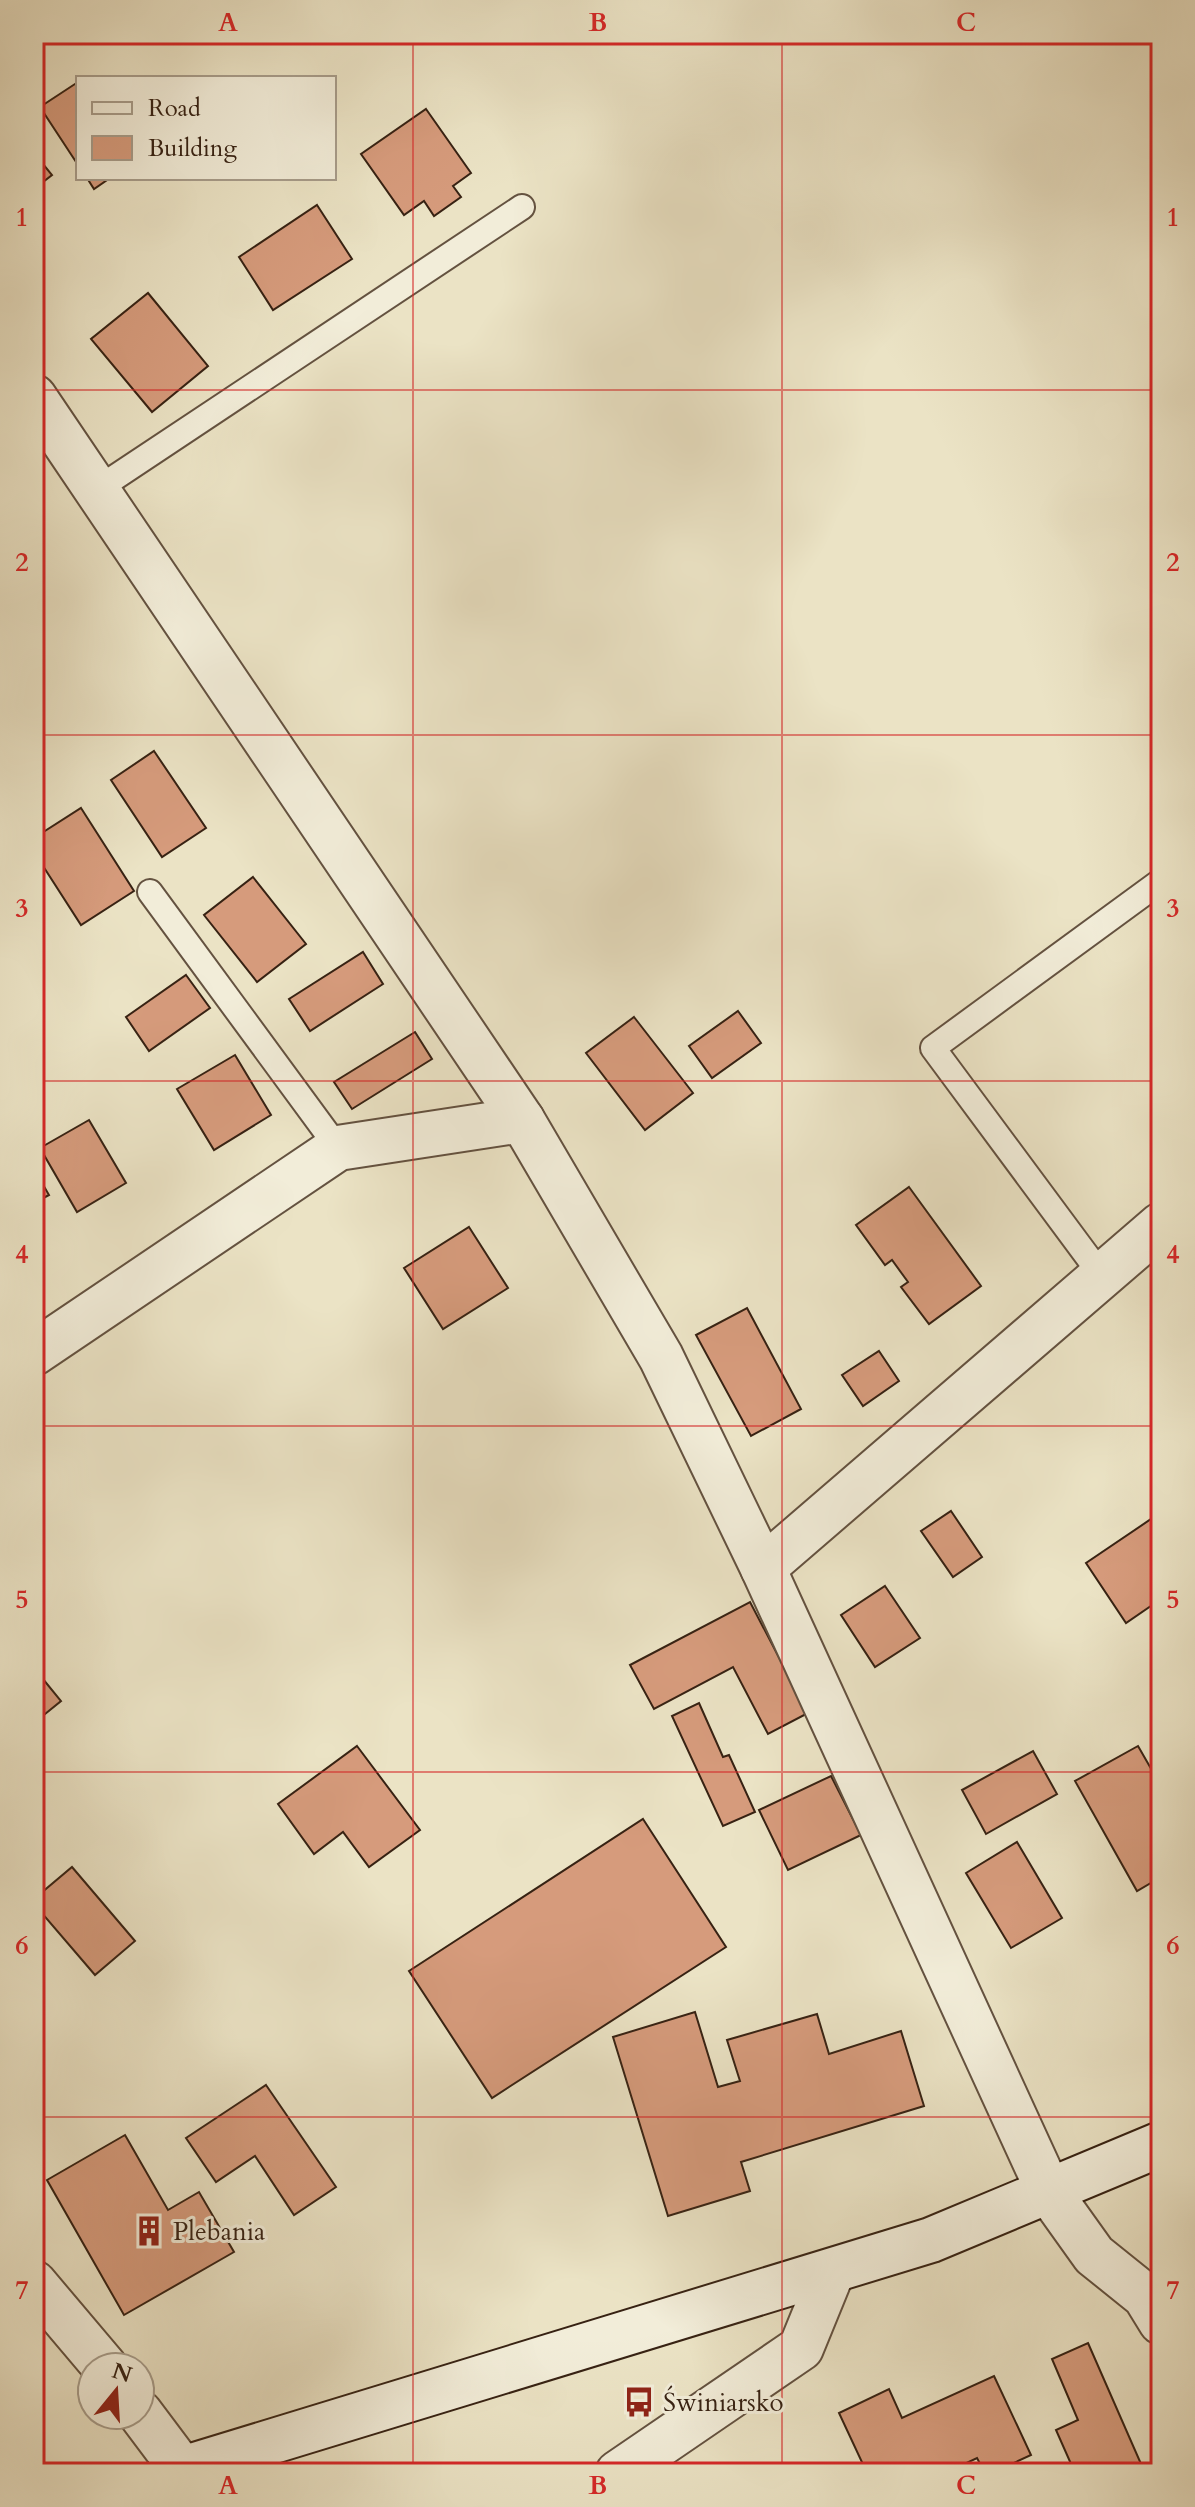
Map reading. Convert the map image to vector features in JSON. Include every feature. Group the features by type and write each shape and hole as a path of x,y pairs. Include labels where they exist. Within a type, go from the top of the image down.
{"street":[{"path":"34,397 522,1120 661,1357 763,1568 1049,2192 1094,2255 1145,2296 1161,2322"},
{"path":"34,1353 338,1148 522,1120"},
{"path":"763,1568 1161,1225"},
{"path":"151,2431 176,2471 931,2240 1161,2144"},
{"path":"618,2473 801,2348 832,2272"},
{"path":"34,2283 91,2351"}],"lane":[{"path":"96,490 522,207"},
{"path":"1102,1276 933,1048 1161,881"},
{"path":"150,892 338,1148"}],"building":[{"path":"76,83 76,162 40,107"},
{"path":"426,109 471,173 453,186 461,197 434,216 424,201 404,215 361,154"},
{"path":"34,153 52,175 34,189"},
{"path":"88,180 107,180 94,189"},
{"path":"317,205 352,259 273,310 239,257"},
{"path":"148,293 208,366 152,412 91,339"},
{"path":"154,751 206,828 162,857 111,780"},
{"path":"81,808 134,891 81,925 34,852 34,838"},
{"path":"253,877 306,944 257,982 204,915"},
{"path":"363,952 383,984 310,1031 289,999"},
{"path":"186,975 210,1008 149,1051 126,1017"},
{"path":"738,1011 761,1043 712,1078 689,1046"},
{"path":"634,1017 693,1093 645,1130 586,1053"},
{"path":"415,1032 432,1059 352,1109 334,1082"},
{"path":"235,1055 271,1115 214,1150 177,1089"},
{"path":"89,1120 126,1183 77,1212 40,1148"},
{"path":"34,1169 49,1195 34,1203"},
{"path":"909,1187 981,1286 929,1324 901,1287 908,1282 892,1260 885,1265 856,1225"},
{"path":"469,1227 508,1288 443,1329 404,1268"},
{"path":"747,1308 801,1409 751,1436 696,1335"},
{"path":"879,1351 899,1381 863,1406 842,1375"},
{"path":"951,1511 982,1557 953,1577 921,1531"},
{"path":"1154,1517 1161,1527 1161,1599 1126,1623 1086,1563"},
{"path":"885,1586 920,1638 875,1667 841,1615"},
{"path":"750,1602 808,1713 768,1734 733,1667 654,1709 630,1665"},
{"path":"34,1668 61,1701 34,1723"},
{"path":"699,1703 723,1757 729,1755 755,1812 723,1826 672,1716"},
{"path":"357,1746 420,1830 369,1867 343,1832 314,1854 278,1804"},
{"path":"1138,1746 1161,1786 1161,1877 1137,1891 1075,1781"},
{"path":"1033,1751 1057,1794 986,1834 962,1790"},
{"path":"831,1776 861,1835 788,1870 759,1810"},
{"path":"643,1819 726,1947 492,2098 409,1971"},
{"path":"1017,1842 1062,1918 1011,1948 966,1873"},
{"path":"72,1867 135,1941 95,1975 34,1904 34,1899"},
{"path":"695,2012 718,2087 740,2081 727,2040 817,2014 829,2054 901,2031 924,2106 741,2162 750,2191 668,2216 613,2037"},
{"path":"266,2085 336,2187 294,2215 255,2156 216,2182 186,2138"},
{"name":"Plebania","path":"125,2135 168,2210 199,2192 234,2252 124,2315 47,2180"},
{"path":"1088,2343 1145,2473 1075,2473 1056,2430 1078,2420 1052,2359"},
{"path":"994,2376 1031,2455 992,2473 985,2473 977,2458 945,2473 921,2473 919,2470 913,2473 867,2473 839,2413 889,2389 902,2418"}],"place":[{"name":"Plebania","path":"149,2231"},
{"name":"Świniarsko","path":"639,2402"}]}
